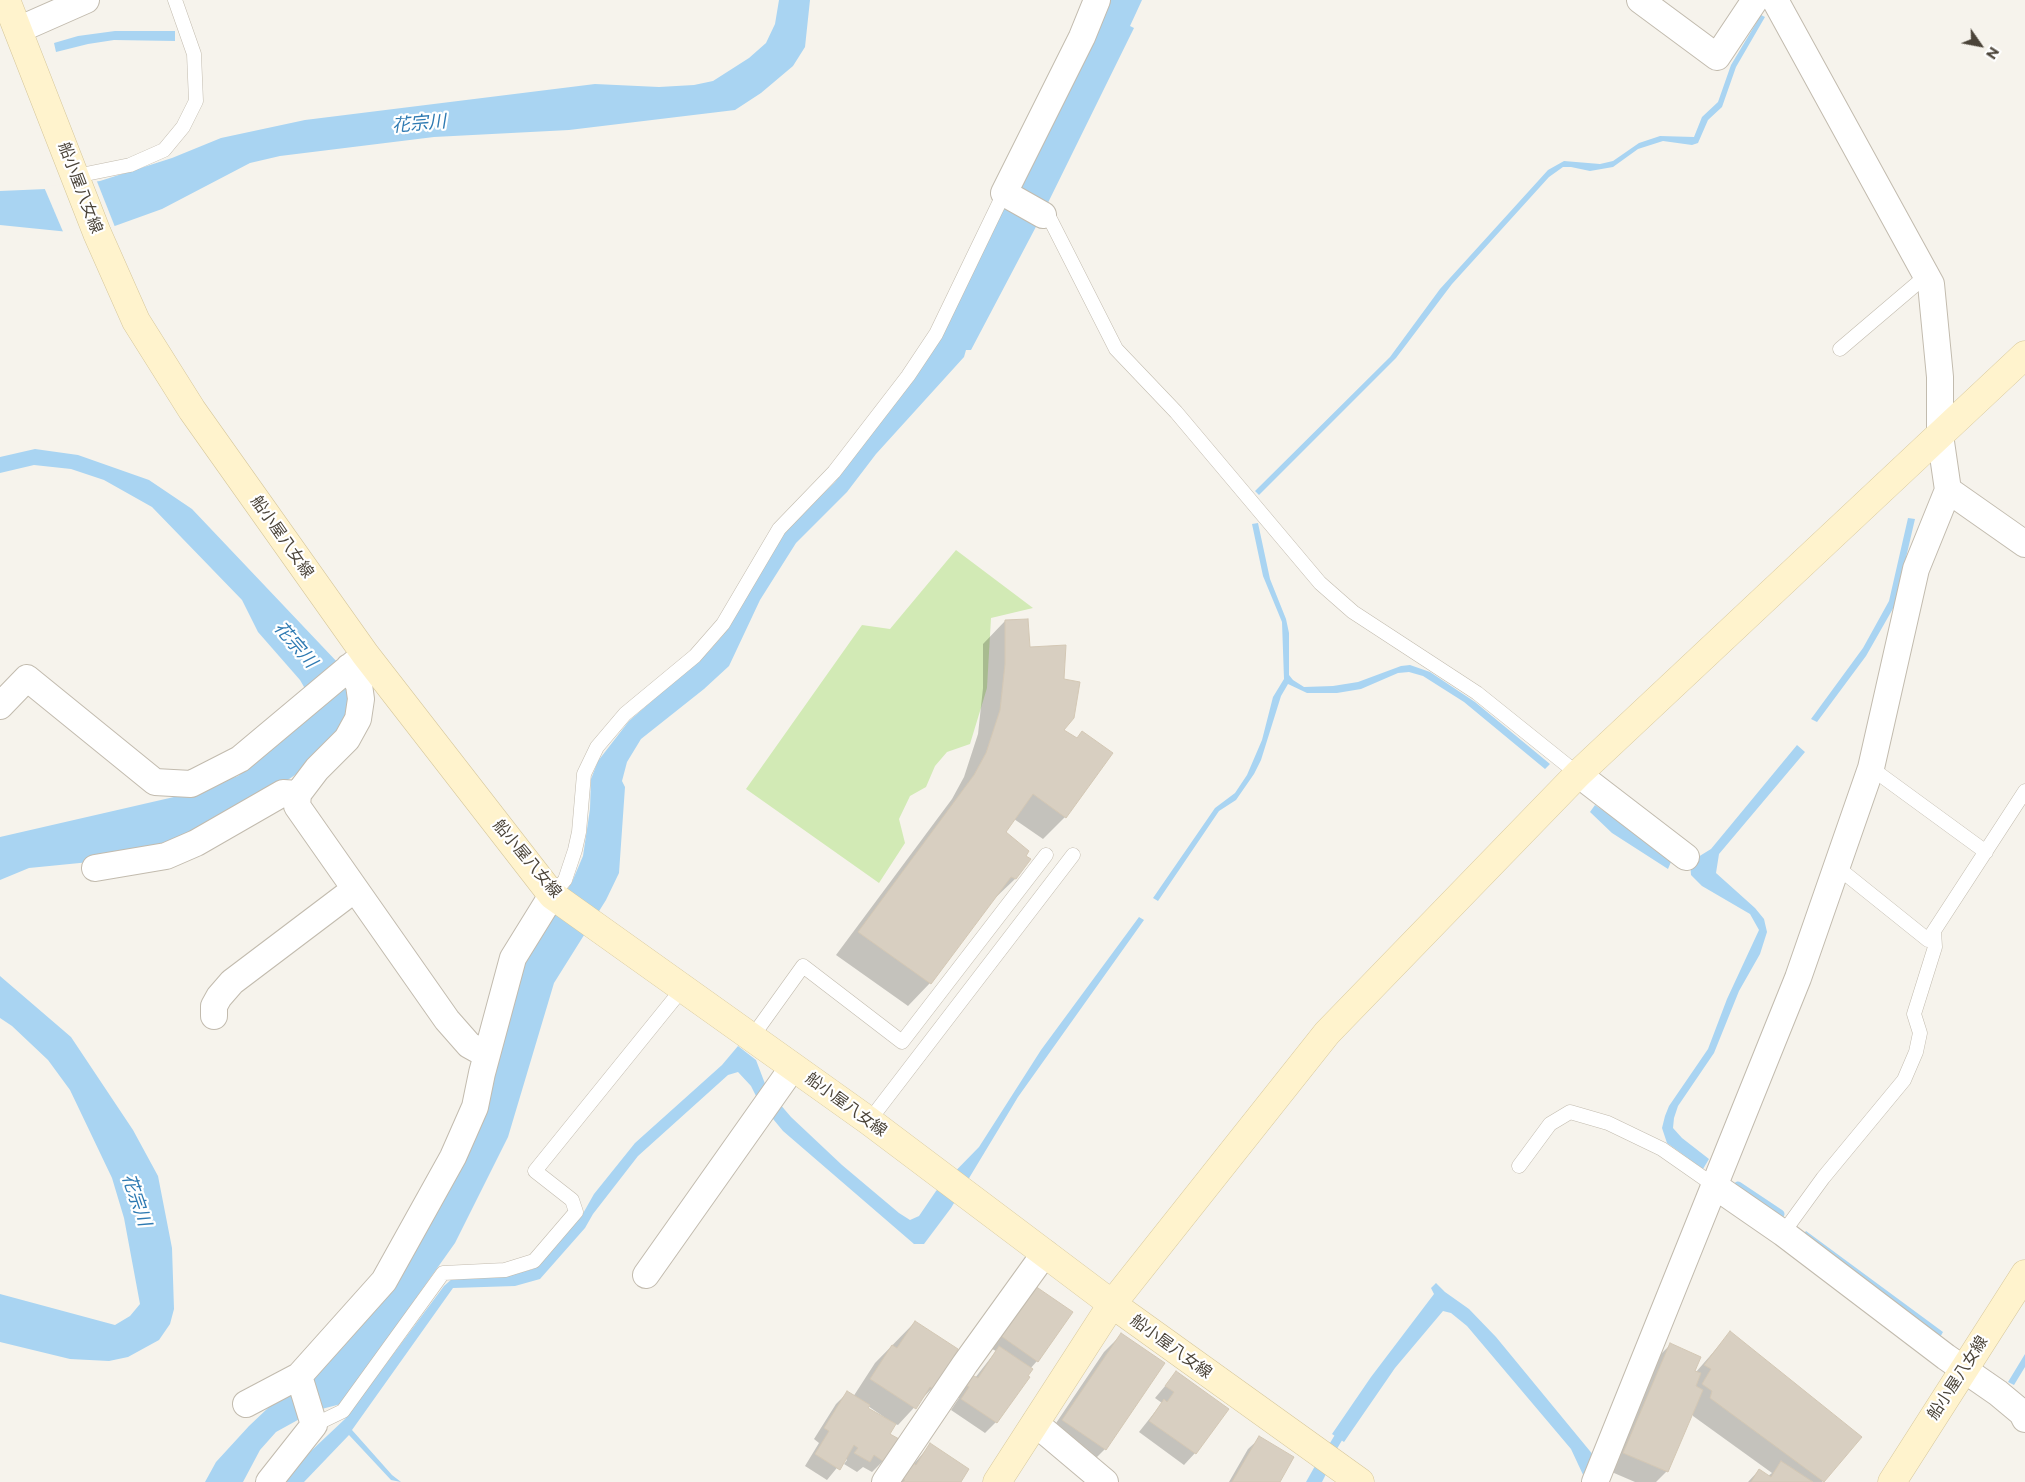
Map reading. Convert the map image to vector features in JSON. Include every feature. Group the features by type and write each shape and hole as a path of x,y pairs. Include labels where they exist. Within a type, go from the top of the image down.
{"main road":[{"name":"船小屋八女線","path":"6,0 97,232 136,321 192,410 357,660 555,897 752,1037 786,1078 869,1120 1112,1304 1360,1482"},
{"path":"997,1482 1112,1304 1327,1033 1578,774 2025,355"},
{"name":"船小屋八女線","path":"1892,1482 2025,1274"}],"street":[{"path":"18,30 86,0"},
{"path":"1043,215 1007,195 1082,37 1097,0"},
{"path":"1640,0 1717,57 1755,0"},
{"path":"1595,1482 1716,1186 1798,978 1871,768 1916,568 1948,490 1940,435 1940,377 1931,284 1774,0"},
{"path":"1948,490 2025,544"},
{"path":"357,660 362,699 358,719 348,738 317,769 298,794 297,806 447,1020 469,1045 487,1055"},
{"path":"0,706 27,678 155,782 191,784 240,759 357,660"},
{"path":"1578,774 1686,857"},
{"path":"95,868 166,856 196,843 283,793 298,794"},
{"path":"214,1016 214,1006 232,982 355,889"},
{"path":"246,1404 300,1378 384,1281 453,1157 475,1107 513,958 555,897"},
{"path":"646,1275 786,1078"},
{"path":"1716,1186 1783,1233 1964,1370 1998,1392 2022,1413 2025,1419"},
{"path":"885,1482 965,1364 1045,1253"},
{"path":"269,1482 313,1422 300,1378"},
{"path":"1035,1423 1105,1482"}],"lane":[{"path":"77,178 130,165 164,150 183,127 196,101 194,54 175,0"},
{"path":"555,897 565,880 575,850 579,832 584,774 597,748 625,714 695,656 723,624 779,529 834,472 908,376 936,334 1007,195"},
{"path":"1043,215 1050,219 1116,349 1176,412 1320,582 1353,612 1477,693 1578,774"},
{"path":"1840,349 1927,275"},
{"path":"1871,768 1986,852"},
{"path":"1837,867 1928,940 2025,791"},
{"path":"752,1037 803,966 902,1042 1046,855"},
{"path":"869,1120 1073,855"},
{"path":"1783,1233 1823,1178 1904,1080 1916,1052 1920,1033 1914,1014 1935,947 1934,931"},
{"path":"313,1422 343,1411 443,1273 505,1270 534,1261 576,1212 572,1200 535,1171 683,988"},
{"path":"1519,1166 1550,1124 1570,1112 1608,1123 1662,1149 1716,1186"}],"green space":[{"path":"956,550 1033,608 991,618 987,688 970,744 947,752 935,766 926,787 910,796 899,819 905,843 879,883 746,789 862,625 890,629"}],"water":[{"name":"花宗川","path":"779,0 810,0 805,47 793,66 761,93 735,110 569,130 434,137 280,156 250,163 162,209 112,227 69,232 0,225 0,191 46,189 100,181 172,158 221,138 305,120 595,84 659,87 694,85 713,81 749,58 766,43 775,24"},
{"path":"1106,0 1142,0 1130,26 1134,28 1039,221 971,350 966,350 964,357 876,454 847,492 796,543 760,600 729,666 704,689 641,739 627,762 622,781 625,787 619,873 606,900 554,983 508,1137 455,1243 341,1404 314,1411 276,1432 260,1450 243,1482 205,1482 216,1462 249,1426 268,1408 289,1393 389,1290 524,960 572,882 583,856 590,809 591,779 598,761 629,721 709,651 723,635 787,529 835,482 918,373"},
{"path":"1761,15 1765,17 1736,67 1722,107 1708,120 1698,143 1692,145 1663,141 1638,149 1613,167 1590,171 1563,167 1549,177 1452,284 1396,358 1259,495 1255,491 1390,357 1440,289 1548,170 1564,161 1600,164 1613,161 1639,143 1660,136 1694,137 1702,117 1718,102 1731,65"},
{"path":"115,31 175,31 175,41 114,40 56,52 54,43 78,36"},
{"name":"花宗川","path":"35,449 78,455 149,480 192,509 339,664 354,693 334,744 295,775 248,807 163,849 90,862 29,868 0,880 0,837 187,794 238,776 285,739 315,706 300,680 258,632 242,600 152,507 104,480 71,469 34,465 0,473 0,457"},
{"path":"1908,518 1915,519 1895,605 1866,656 1817,722 1811,719 1863,648 1889,601"},
{"path":"1258,523 1270,579 1286,619 1289,633 1289,675 1293,680 1304,687 1333,686 1358,682 1401,666 1410,665 1430,672 1475,702 1550,764 1545,769 1464,702 1423,676 1409,672 1398,673 1361,689 1337,693 1307,693 1288,684 1281,696 1261,760 1254,774 1236,800 1219,811 1158,901 1153,898 1215,808 1235,793 1247,775 1262,740 1273,697 1284,679 1282,622 1263,576 1252,524"},
{"path":"1797,745 1805,752 1719,854 1716,873 1755,908 1764,919 1767,932 1760,954 1739,991 1714,1053 1678,1106 1674,1118 1673,1128 1682,1138 1709,1159 1703,1169 1667,1143 1662,1128 1669,1106 1708,1049 1727,999 1759,930 1750,914 1702,886 1691,875 1690,862 1711,849"},
{"path":"1595,805 1673,857 1668,869 1612,833 1590,812"},
{"path":"1139,917 1144,920 1018,1097 951,1208 924,1244 914,1244 783,1131 759,1102 751,1086 738,1072 728,1075 638,1156 593,1214 585,1228 540,1279 515,1286 453,1288 352,1430 392,1475 401,1482 391,1480 349,1435 304,1482 283,1482 295,1466 345,1419 444,1286 453,1278 515,1274 533,1269 581,1217 594,1194 635,1143 722,1065 738,1046 756,1060 767,1089 791,1117 842,1165 899,1213 910,1220 919,1216 936,1191 979,1147 1041,1050"},
{"name":"花宗川","path":"0,976 71,1037 133,1130 158,1176 172,1248 174,1309 170,1324 159,1340 128,1357 109,1361 70,1359 0,1342 0,1294 115,1325 130,1316 140,1304 124,1218 112,1178 70,1090 48,1060 12,1026 0,1018"},
{"path":"1806,1231 1943,1332 1939,1339 1802,1236"},
{"path":"1436,1283 1469,1309 1496,1337 1594,1456 1585,1479 1571,1449 1467,1326 1451,1313 1443,1311 1395,1368 1344,1442 1332,1434 1371,1377 1434,1294 1431,1288"},
{"path":"2025,1354 2025,1367 2014,1385 2008,1382"},
{"path":"1315,1466 1326,1474 1322,1482 1306,1482"}],"pier":[{"path":"96,179 115,227 64,234 44,187"}],"building":[{"path":"1028,619 1030,647 1066,645 1064,679 1080,682 1074,718 1064,730 1077,738 1082,731 1113,753 1066,818 1033,794 1006,832 1029,851 1026,856 1031,859 1016,879 1011,877 931,984 858,932 974,775 986,753 1000,710 1005,664 1005,620"},
{"path":"1035,1286 1073,1312 1038,1362 1001,1336"},
{"path":"915,1321 958,1349 957,1351 962,1354 933,1389 930,1387 916,1409 870,1379 892,1345 897,1348"},
{"path":"1730,1331 1862,1437 1824,1482 1710,1398 1712,1391 1702,1384 1711,1369 1704,1365"},
{"path":"1121,1333 1165,1363 1106,1450 1062,1420"},
{"path":"1670,1343 1701,1357 1695,1371 1701,1373 1696,1386 1703,1390 1668,1472 1623,1453"},
{"path":"999,1346 1033,1369 1028,1376 1030,1377 997,1423 961,1399 969,1387 966,1385 972,1375 978,1378"},
{"path":"1176,1371 1229,1409 1196,1454 1149,1421 1164,1399 1167,1402 1174,1392 1165,1386"},
{"path":"847,1391 870,1405 868,1408 896,1424 890,1434 899,1439 884,1462 874,1455 870,1462 854,1453 858,1448 854,1445 840,1470 815,1454 829,1431 824,1428"},
{"path":"1259,1436 1294,1457 1280,1482 1232,1482"},
{"path":"930,1443 969,1469 961,1482 903,1482 905,1480 900,1477 910,1461 916,1465"},
{"path":"1781,1461 1813,1482 1751,1482 1759,1469 1771,1477"}],"waterway":[{"path":"1738,1186 1780,1214"},
{"path":"1328,1455 1343,1430"}]}
